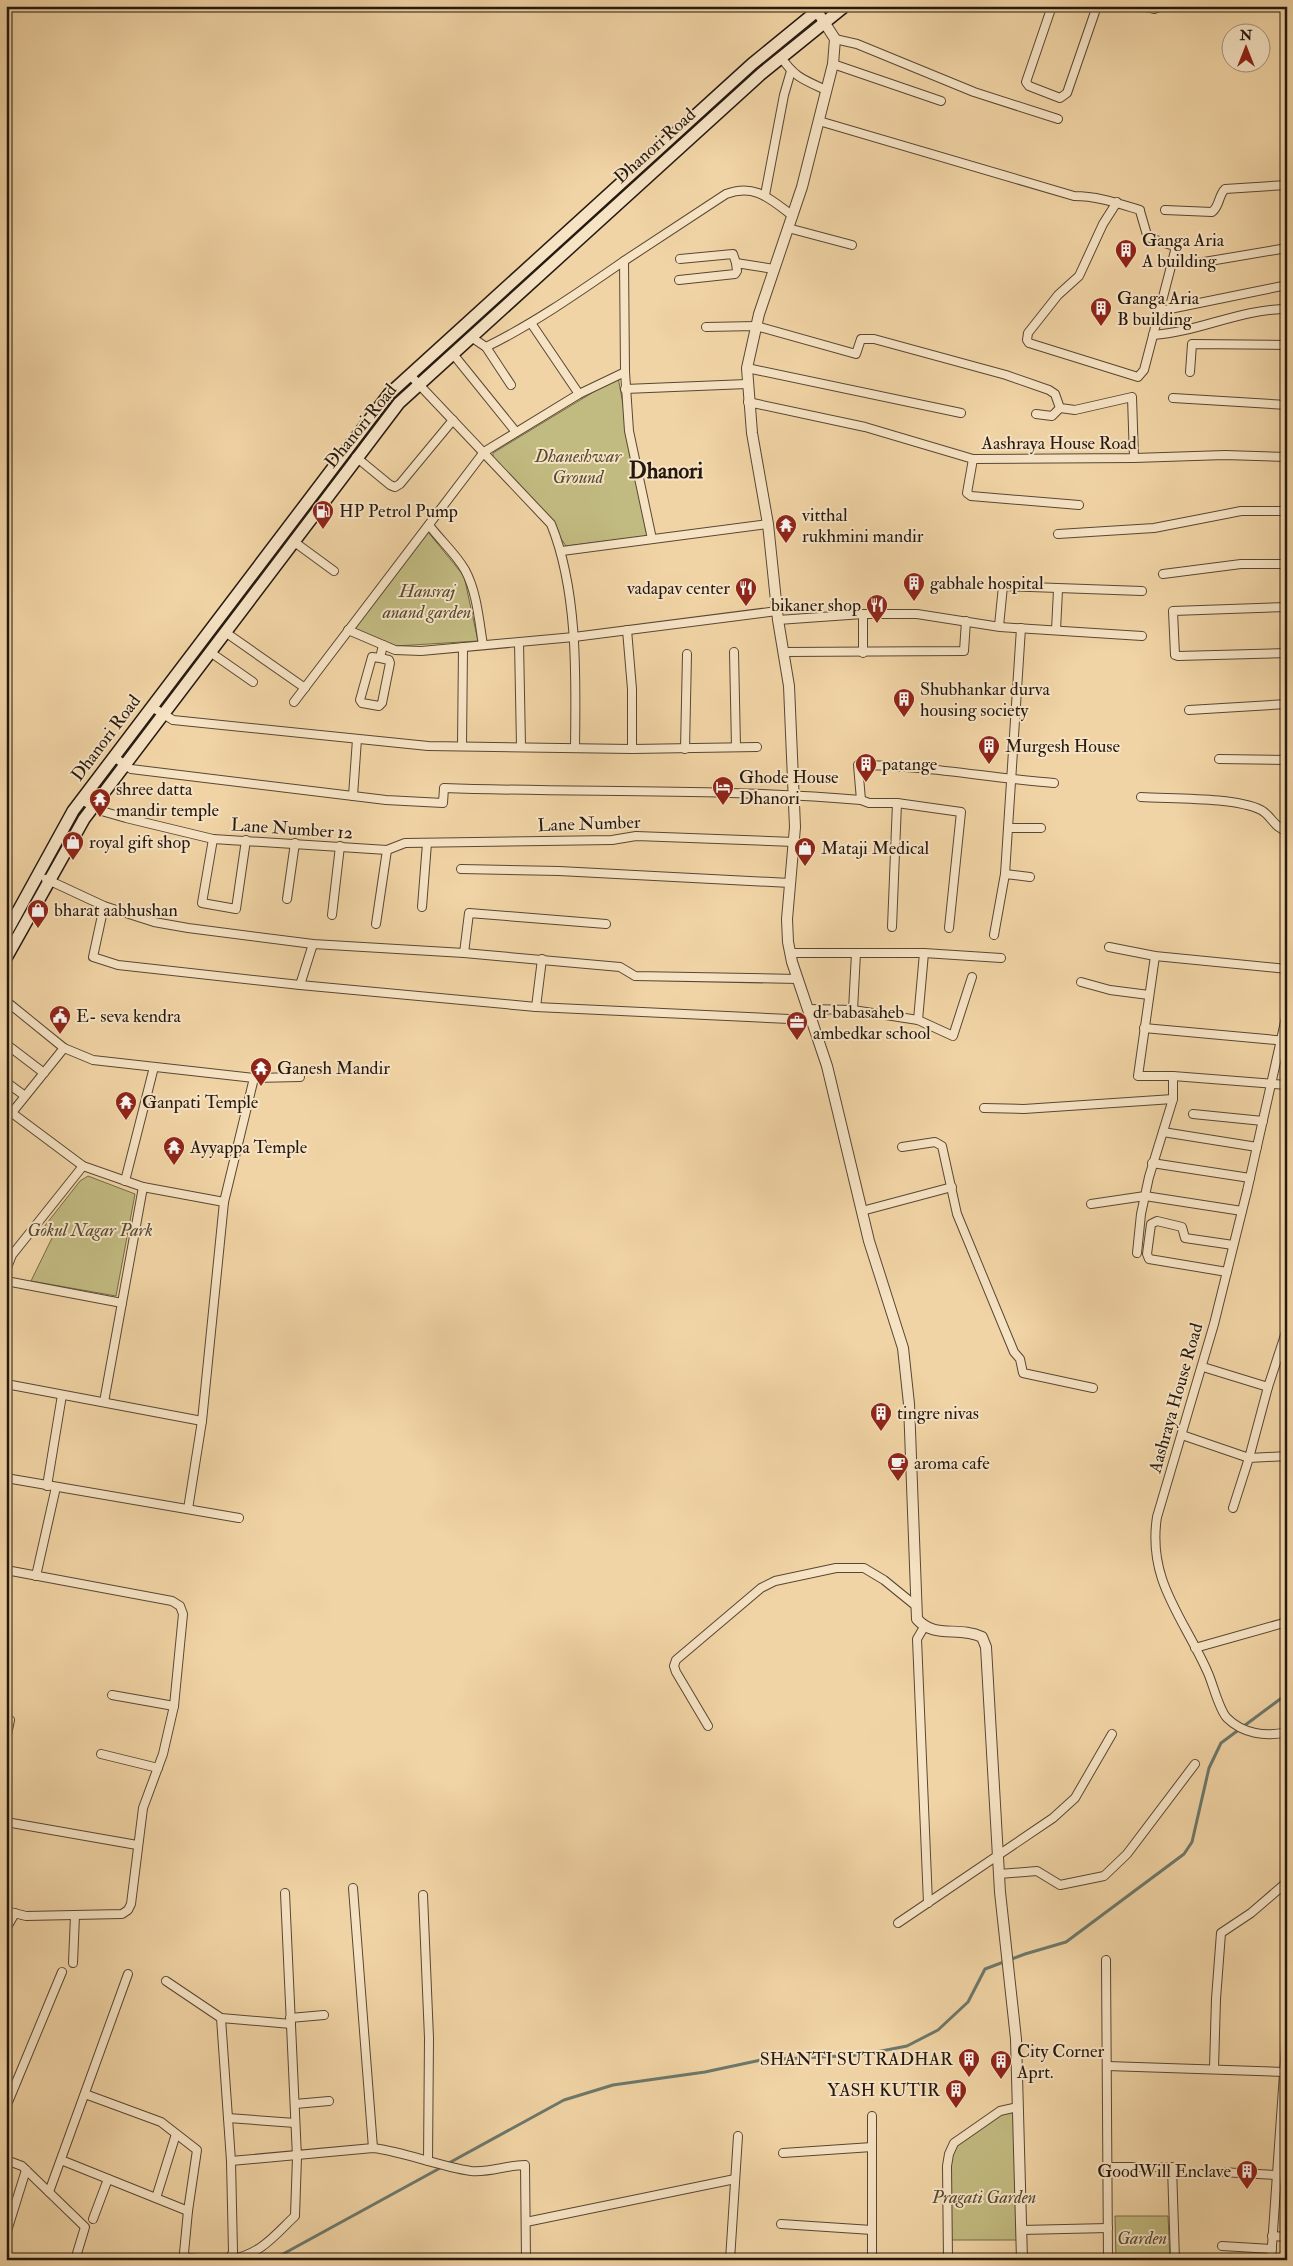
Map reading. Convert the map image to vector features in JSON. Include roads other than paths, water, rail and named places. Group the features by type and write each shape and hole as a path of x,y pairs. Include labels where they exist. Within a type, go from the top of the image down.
{"main road":[{"name":"Dhanori Road","path":"6,958 84,819 386,418 419,384 781,56 845,6"},
{"name":"Dhanori Road","path":"6,933 58,834 81,800 375,410 410,375 752,64 820,9"},
{"path":"559,240 568,250"},
{"path":"58,834 70,841"}],"street":[{"path":"1052,6 1026,82 1029,86 1060,98 1067,93 1097,6"},
{"path":"1141,6 1154,9 1162,6"},
{"path":"820,9 835,39 833,64 802,187 756,326 747,368 748,402 752,433 768,524 778,615 789,686 795,794 794,842 787,919 790,953 835,1094 869,1241 903,1348 909,1404 917,1619 924,1627 936,1631 969,1631 982,1637 986,1647 1000,1892 1016,2039 1022,2260"},
{"path":"835,39 857,44 974,92 1058,118"},
{"path":"781,56 791,72 826,90"},
{"path":"833,64 941,101"},
{"path":"765,195 784,95 791,72"},
{"path":"819,121 1074,196 1097,197 1117,202 1140,211 1147,235 1175,248 1144,370 1138,377 1029,343 1027,340 1028,333 1058,295 1079,276 1103,224 1117,202"},
{"path":"1165,210 1212,212 1217,206 1221,193 1225,189 1287,185"},
{"path":"486,347 531,323 726,194 737,190 757,191 793,216"},
{"path":"788,228 852,245"},
{"path":"1198,263 1287,248"},
{"path":"678,280 735,274 737,271 732,254 680,259"},
{"path":"624,261 624,372 629,431 652,539"},
{"path":"736,263 774,269"},
{"path":"1160,311 1287,285"},
{"path":"1154,335 1172,334 1255,310 1287,309"},
{"path":"531,323 579,394"},
{"path":"706,327 756,326 856,354 861,339 874,339 1006,375 1049,390 1055,394 1060,408"},
{"path":"472,337 486,347 511,385"},
{"path":"1190,372 1192,344 1287,345"},
{"path":"453,354 516,432"},
{"path":"747,368 961,413"},
{"path":"294,702 484,452 579,394 624,372"},
{"path":"410,375 551,524 562,551 574,637 576,697 574,748"},
{"path":"625,389 747,384"},
{"path":"1060,408 1075,410 1132,397 1134,458"},
{"path":"1172,398 1287,405"},
{"name":"Aashraya House Road","path":"748,402 865,427 973,459 1134,458 1225,455 1287,457"},
{"path":"1036,414 1052,416 1060,408"},
{"path":"356,457 395,487 400,484 453,420"},
{"path":"973,459 968,493 970,496 1079,505"},
{"path":"1058,534 1154,528 1241,512 1287,512"},
{"path":"562,551 768,524"},
{"path":"429,525 464,568 469,577 477,608 483,646"},
{"path":"293,541 334,571"},
{"path":"1163,574 1241,564 1287,564"},
{"path":"999,626 1003,586 1058,590 1142,591"},
{"path":"1056,630 1058,590"},
{"path":"1287,607 1174,611 1175,655 1287,653"},
{"path":"226,608 237,616"},
{"path":"862,653 863,614"},
{"path":"348,630 395,650 421,651 778,615 916,614 999,626 1142,636"},
{"path":"784,652 964,652 966,622"},
{"path":"994,935 1005,874 1021,628"},
{"path":"628,630 632,690 632,749"},
{"path":"225,632 305,688"},
{"path":"519,642 521,746"},
{"path":"380,658 383,645"},
{"path":"462,746 463,647"},
{"path":"210,652 253,682"},
{"path":"734,652 736,747"},
{"path":"685,748 687,654"},
{"path":"372,657 380,658 389,660 390,663 382,703 379,706 362,703 360,700 372,657"},
{"path":"1189,710 1287,704"},
{"path":"152,707 173,720 428,746 632,749 757,747"},
{"path":"353,796 357,739"},
{"path":"114,757 131,769 353,796 443,803 444,788 544,792 795,794 861,800 869,803 897,803 961,812 949,928"},
{"path":"1219,759 1287,760"},
{"path":"861,800 858,765 891,765 1012,780 1054,783"},
{"path":"1141,797 1240,803 1262,810 1280,830 1287,831"},
{"name":"Lane Number 12","path":"81,800 105,812 212,839 387,850"},
{"path":"892,927 897,803"},
{"path":"1008,828 1041,828"},
{"name":"Lane Number","path":"387,850 405,843 612,840 636,836 794,842"},
{"path":"212,839 202,903 236,909 246,840"},
{"path":"286,899 295,843"},
{"path":"422,907 427,843"},
{"path":"332,915 340,846"},
{"path":"376,924 387,850"},
{"path":"461,869 559,871 790,883"},
{"path":"1005,874 1030,877"},
{"path":"37,877 51,880 104,906 154,922 313,944 542,959 620,968 635,976 798,978"},
{"path":"104,906 93,957 118,965 300,986 536,1007 811,1020"},
{"path":"464,953 468,913 606,924"},
{"path":"300,986 313,944"},
{"path":"1109,947 1155,956 1287,969"},
{"path":"790,953 924,952 1001,958"},
{"path":"918,1020 924,952"},
{"path":"853,1010 856,953"},
{"path":"1155,956 1138,1076 1172,1076 1287,1085"},
{"path":"536,1007 542,959"},
{"path":"808,1009 853,1010 918,1020 953,1036 972,977"},
{"path":"1081,982 1110,990 1150,995"},
{"path":"6,1001 64,1048 93,1060 254,1078 300,1077"},
{"name":"Aashraya House Road","path":"1287,1013 1284,1041 1271,1083 1258,1147 1202,1367 1157,1517 1155,1555 1165,1589 1195,1648 1226,1717 1248,1732 1263,1735 1287,1732"},
{"path":"1144,1028 1284,1041"},
{"path":"6,1044 44,1074"},
{"path":"6,1120 64,1048"},
{"path":"125,1181 154,1067"},
{"path":"1137,1253 1152,1163 1174,1099 1172,1076"},
{"path":"188,1509 202,1421 224,1202 254,1078"},
{"path":"6,1082 26,1096"},
{"path":"984,1108 1024,1109 1174,1099"},
{"path":"12,1113 83,1166 143,1187 224,1202"},
{"path":"1193,1114 1263,1121"},
{"path":"1163,1132 1258,1147"},
{"path":"902,1147 940,1143 944,1152 957,1214 1014,1352 1020,1359 1023,1373 1093,1388"},
{"path":"1152,1163 1250,1178"},
{"path":"6,1270 9,1254 83,1166"},
{"path":"104,1402 143,1187"},
{"path":"862,1211 952,1187"},
{"path":"1091,1204 1145,1196 1242,1211"},
{"path":"1226,1272 1150,1259 1147,1254 1152,1224 1157,1222 1182,1227 1185,1238 1233,1246"},
{"path":"6,1281 122,1303"},
{"path":"1233,1508 1287,1329"},
{"path":"1202,1367 1268,1387"},
{"path":"6,1384 202,1421"},
{"path":"47,1486 62,1395"},
{"path":"1182,1435 1249,1458 1287,1456"},
{"path":"6,1478 239,1518"},
{"path":"36,1576 56,1487"},
{"path":"708,1726 676,1672 674,1666 676,1660 767,1584 836,1568 864,1568 880,1577 916,1606"},
{"path":"6,1570 172,1601 180,1606 183,1614 174,1706 158,1768 146,1796 128,1910 122,1914 26,1916 6,1911"},
{"path":"1195,1648 1287,1622"},
{"path":"924,1627 916,1639 928,1903"},
{"path":"112,1695 174,1706"},
{"path":"6,1719 10,1720 6,1740"},
{"path":"898,1923 1053,1818 1075,1798 1112,1734"},
{"path":"101,1754 158,1768"},
{"path":"999,1874 1037,1871 1060,1885 1104,1876 1127,1854 1195,1764"},
{"path":"6,1822 137,1845"},
{"path":"1214,2068 1216,1998 1221,1933 1251,1913 1287,1882"},
{"path":"353,1888 373,2148"},
{"path":"229,2260 264,2247 295,2216 296,2123 285,1892"},
{"path":"424,1895 429,2038 429,2162"},
{"path":"6,1930 15,1913"},
{"path":"73,1963 75,1915"},
{"path":"1106,1960 1108,2260"},
{"path":"6,2107 62,1972"},
{"path":"49,2192 128,1974"},
{"path":"166,1981 221,2018 290,2021 324,2015"},
{"path":"221,2018 231,2162 233,2252 229,2260"},
{"path":"1271,2260 1276,2167 1284,2099 1287,2031"},
{"path":"1107,2066 1214,2068 1284,2072"},
{"path":"85,2094 162,2122 197,2150 184,2253 186,2258 199,2259"},
{"path":"295,2104 329,2101"},
{"path":"948,2260 949,2154 954,2143 1000,2111 1018,2107"},
{"path":"872,2116 872,2260"},
{"path":"228,2118 296,2123"},
{"path":"156,2198 176,2134"},
{"path":"730,2260 738,2136"},
{"path":"783,2152 872,2147"},
{"path":"231,2162 373,2148 393,2150 429,2162 471,2171 511,2165 525,2165 526,2260"},
{"path":"6,2160 22,2166 85,2227 75,2260"},
{"path":"61,2160 188,2211"},
{"path":"1108,2167 1172,2167 1175,2260"},
{"path":"1276,2167 1287,2167"},
{"path":"6,2234 26,2170"},
{"path":"1220,2172 1276,2175"},
{"path":"93,2219 108,2179"},
{"path":"526,2222 735,2179"},
{"path":"781,2224 872,2230"},
{"path":"1021,2230 1108,2228"},
{"path":"1272,2236 1287,2237"},
{"path":"1222,2246 1272,2249"},
{"path":"208,2260 225,2260"}],"waterway":[{"path":"447,2164 564,2100 613,2085 705,2072 761,2060 861,2055 907,2046 938,2030 968,2002 985,1969 1025,1954 1066,1942 1184,1854 1192,1842 1209,1768 1221,1743 1287,1694"},
{"path":"272,2260 442,2167"}],"place":[{"name":"Ganga Aria A building","path":"1126,269"},
{"name":"Ganga Aria B building","path":"1101,327"},
{"name":"HP Petrol Pump","path":"323,530"},
{"name":"vitthal rukhmini mandir","path":"786,544"},
{"name":"gabhale hospital","path":"914,602"},
{"name":"vadapav center","path":"746,607"},
{"name":"bikaner shop","path":"877,624"},
{"name":"Shubhankar durva housing society","path":"904,718"},
{"name":"Murgesh House","path":"989,765"},
{"name":"patange","path":"866,783"},
{"name":"Ghode House Dhanori","path":"723,806"},
{"name":"shree datta mandir temple","path":"100,818"},
{"name":"royal gift shop","path":"73,861"},
{"name":"Mataji Medical","path":"805,867"},
{"name":"bharat aabhushan","path":"38,929"},
{"name":"E- seva kendra","path":"60,1035"},
{"name":"dr babasaheb ambedkar school","path":"797,1041"},
{"name":"Ganesh Mandir","path":"261,1087"},
{"name":"Ganpati Temple","path":"126,1121"},
{"name":"Ayyappa Temple","path":"174,1166"},
{"name":"tingre nivas","path":"881,1432"},
{"name":"aroma cafe","path":"898,1482"},
{"name":"SHANTI SUTRADHAR","path":"969,2078"},
{"name":"City Corner Aprt.","path":"1001,2080"},
{"name":"YASH KUTIR","path":"956,2109"},
{"name":"GoodWill Enclave","path":"1247,2190"}],"district":[{"name":"Dhanori","path":"666,471"}],"park label":[{"name":"Dhaneshwar Ground","path":"578,466"},
{"name":"Hansraj anand garden","path":"427,601"},
{"name":"Gokul Nagar Park","path":"90,1230"},
{"name":"Pragati Garden","path":"984,2197"},
{"name":"Garden","path":"1142,2238"}]}
